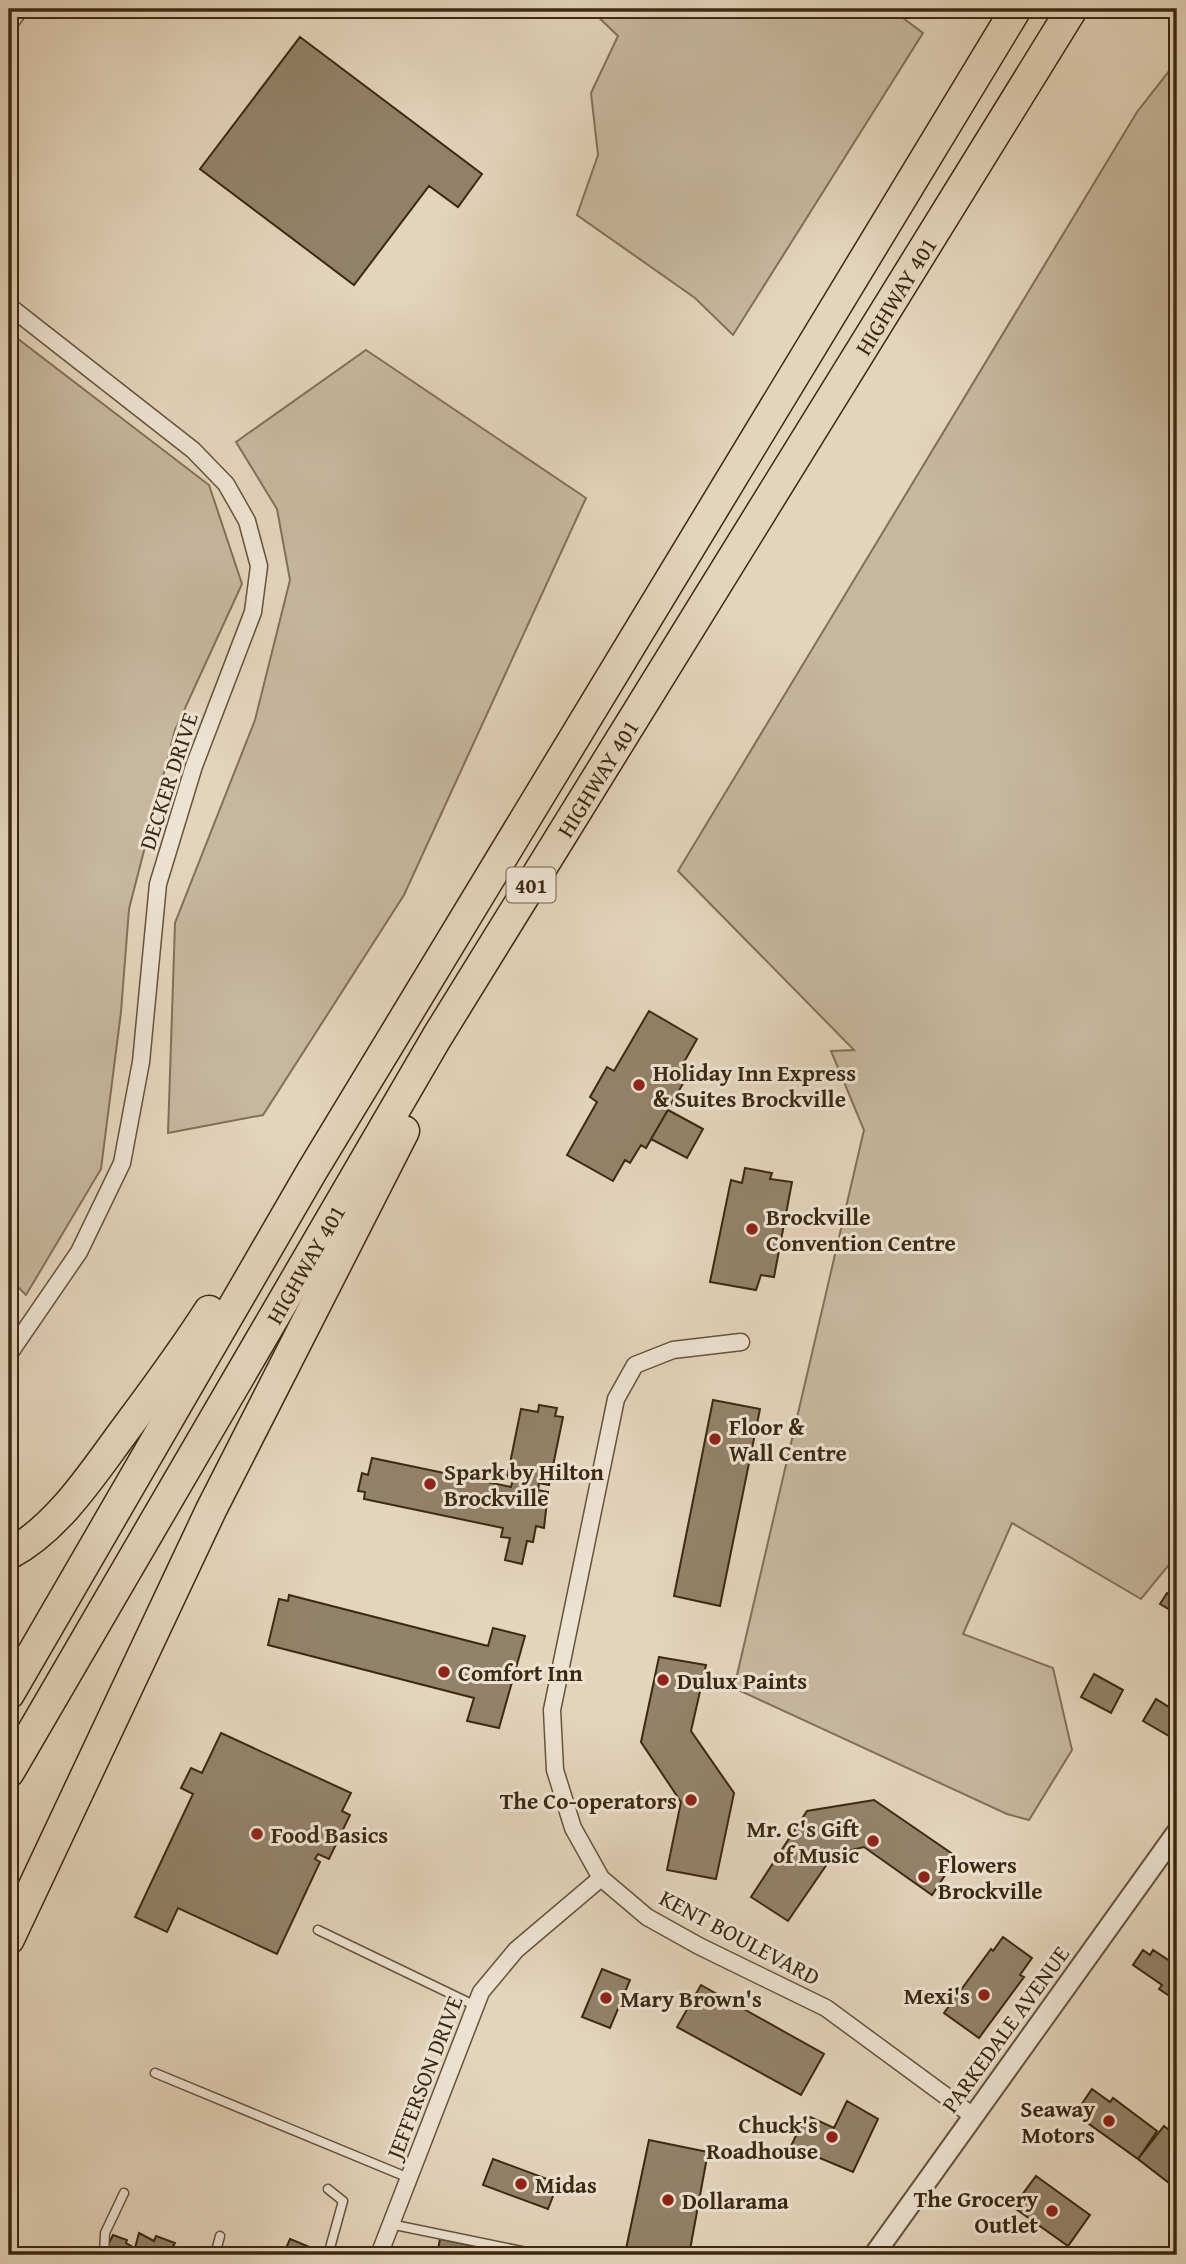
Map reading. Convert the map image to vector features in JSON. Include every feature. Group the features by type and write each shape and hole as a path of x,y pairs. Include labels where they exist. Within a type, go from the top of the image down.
{"highway":[{"name":"HIGHWAY 401","path":"9,1694 312,1171 1016,9"},
{"name":"HIGHWAY 401","path":"9,1772 437,1037 1072,9"},
{"path":"9,1939 211,1510 414,1111 437,1037"},
{"path":"9,1554 48,1524 81,1489 177,1361 279,1202 312,1171"}],"street":[{"path":"9,24 20,9"},
{"name":"DECKER DRIVE","path":"9,306 193,450 210,467 226,484 247,521 259,566 253,612 194,766 158,884 141,1062 122,1163 79,1252 9,1354"},
{"name":"KENT BOULEVARD","path":"741,1342 673,1350 635,1365 616,1399 552,1710 555,1770 573,1828 601,1878 648,1917 699,1946 826,2008 972,2116"},
{"name":"PARKEDALE AVENUE","path":"874,2255 1177,1832"},
{"name":"JEFFERSON DRIVE","path":"379,2255 481,1992 516,1950 601,1878"}],"lane":[{"path":"318,1930 476,2006"},
{"path":"155,2073 409,2178"},
{"path":"328,2189 343,2201 328,2255"},
{"path":"104,2255 105,2233 124,2193"},
{"path":"390,2224 541,2255"},
{"path":"215,2255 220,2236"}],"shaded area":[{"path":"590,9 891,9 923,33 733,335 695,298 577,215 598,155 591,93 618,36"},
{"path":"1177,61 1177,1555 1141,1599 1012,1523 963,1634 1053,1668 1072,1750 1029,1820 1007,1814 734,1688 864,1130 831,1051 854,1050 678,871 1137,112"},
{"path":"9,332 209,485 242,584 175,730 129,909 121,1012 101,1169 26,1295 9,1278"},
{"path":"366,350 586,498 404,895 263,1115 168,1133 175,923 255,720 290,580 277,509 236,442"}],"building":[{"path":"300,37 482,174 458,207 429,186 354,285 200,169"},
{"name":"Holiday Inn Express & Suites Brockville","path":"649,1011 697,1039 680,1069 689,1073 646,1148 641,1145 630,1163 625,1160 613,1181 567,1155 597,1102 590,1097 607,1067 614,1071"},
{"path":"668,1110 703,1129 687,1158 651,1139"},
{"name":"Brockville Convention Centre","path":"745,1168 772,1173 770,1179 792,1182 774,1277 761,1275 756,1290 710,1282 731,1180 742,1183"},
{"path":"713,1400 760,1409 720,1606 674,1596"},
{"name":"Spark by Hilton Brockville","path":"539,1405 557,1408 555,1416 563,1417 549,1485 539,1483 538,1490 548,1492 544,1528 536,1526 533,1542 527,1541 522,1564 505,1560 510,1538 501,1537 503,1528 364,1499 365,1492 358,1491 362,1473 368,1475 372,1458 511,1487 513,1479 507,1478 521,1409 538,1412"},
{"path":"1167,1593 1177,1599 1177,1614 1160,1604"},
{"name":"Comfort Inn","path":"289,1595 488,1646 493,1628 525,1636 499,1728 467,1721 474,1698 268,1645 279,1599 288,1601"},
{"path":"659,1657 706,1665 691,1731 734,1793 716,1879 667,1870 681,1802 641,1742"},
{"path":"1094,1674 1123,1690 1111,1713 1081,1697"},
{"path":"1175,1697 1176,1740 1143,1721 1156,1699 1169,1707"},
{"name":"Food Basics","path":"221,1733 351,1793 342,1811 350,1815 329,1859 318,1854 315,1859 320,1862 277,1954 178,1908 167,1932 135,1917 193,1794 181,1788 191,1768 202,1773"},
{"path":"874,1800 957,1857 932,1895 864,1847 834,1854 788,1921 751,1897 807,1811"},
{"name":"Mexi's","path":"1003,1937 1032,1958 1020,1975 1024,1977 979,2038 944,2013 991,1949 993,1951"},
{"path":"1143,1950 1150,1955 1153,1950 1176,1965 1177,1963 1177,2001 1159,1989 1162,1985 1133,1965"},
{"name":"Mary Brown's","path":"602,1969 630,1980 610,2028 582,2017"},
{"path":"701,1985 824,2054 801,2095 677,2027"},
{"path":"1092,2089 1110,2102 1113,2098 1157,2131 1138,2159 1075,2114"},
{"name":"Chuck's Roadhouse","path":"847,2101 878,2119 853,2172 791,2146 806,2115 834,2128"},
{"path":"1164,2126 1177,2136 1177,2181 1173,2186 1138,2159"},
{"name":"Dollarama","path":"649,2140 708,2152 689,2255 660,2255 626,2249"},
{"name":"Midas","path":"493,2159 558,2183 548,2209 483,2185"},
{"name":"The Grocery Outlet","path":"1036,2176 1090,2215 1068,2246 1013,2207"},
{"path":"139,2233 154,2241 156,2236 175,2243 173,2246 194,2255 120,2255 108,2245 113,2235 127,2240 126,2243 135,2248"},
{"path":"290,2239 324,2253 283,2255"},
{"path":"440,2239 489,2249 489,2253 502,2255 437,2255"}],"place":[{"name":"Holiday Inn Express & Suites Brockville","path":"639,1085"},
{"name":"Brockville Convention Centre","path":"752,1229"},
{"name":"Floor & Wall Centre","path":"715,1439"},
{"name":"Spark by Hilton Brockville","path":"430,1484"},
{"name":"Comfort Inn","path":"444,1672"},
{"name":"Dulux Paints","path":"663,1680"},
{"name":"The Co-operators","path":"691,1800"},
{"name":"Food Basics","path":"257,1834"},
{"name":"Mr. C's Gift of Music","path":"873,1841"},
{"name":"Flowers Brockville","path":"924,1877"},
{"name":"Mexi's","path":"984,1995"},
{"name":"Mary Brown's","path":"606,1998"},
{"name":"Seaway Motors","path":"1109,2121"},
{"name":"Chuck's Roadhouse","path":"832,2137"},
{"name":"Midas","path":"521,2184"},
{"name":"Dollarama","path":"668,2200"},
{"name":"The Grocery Outlet","path":"1052,2211"}]}
